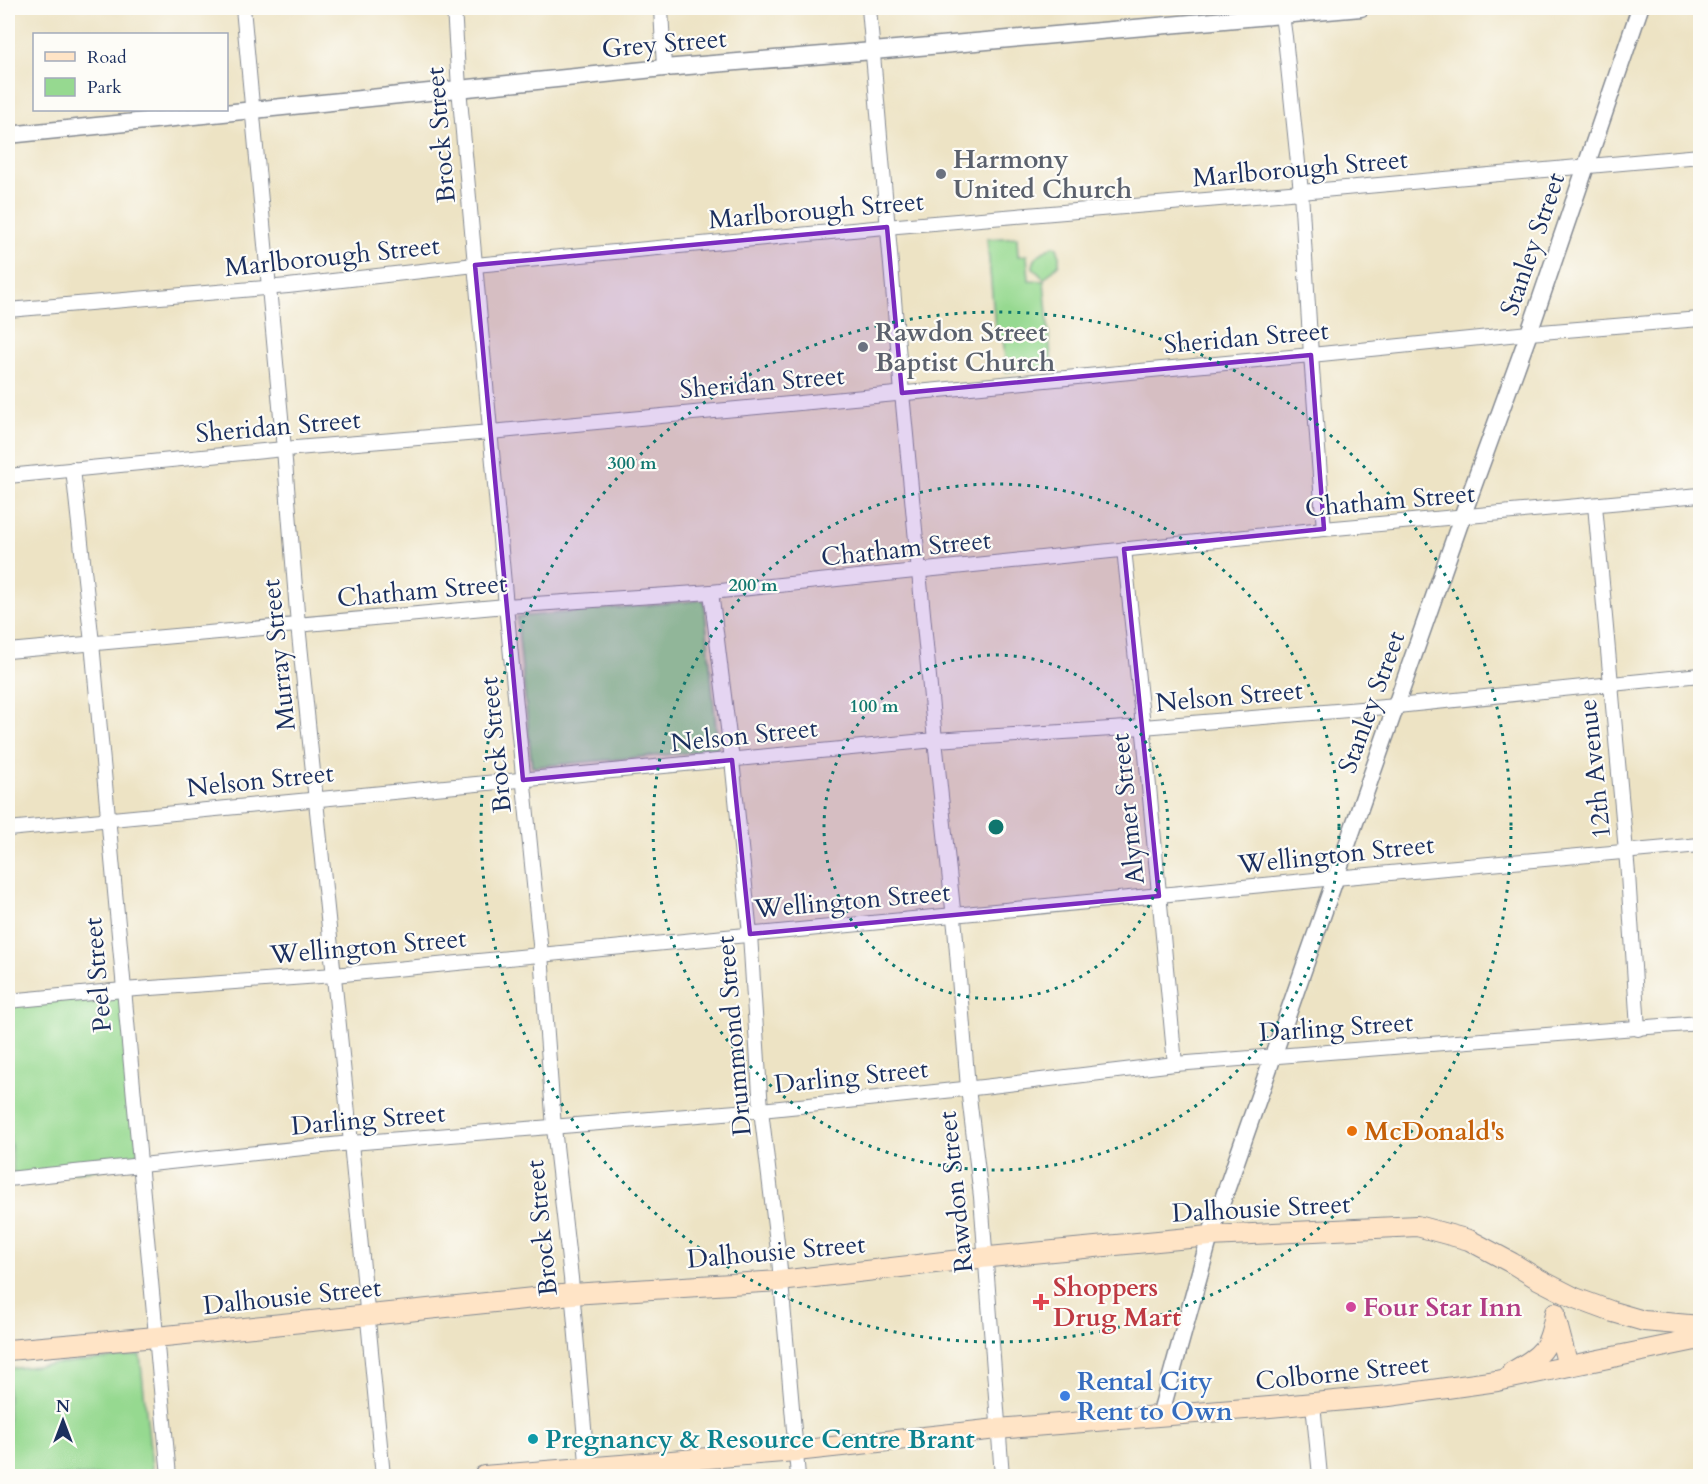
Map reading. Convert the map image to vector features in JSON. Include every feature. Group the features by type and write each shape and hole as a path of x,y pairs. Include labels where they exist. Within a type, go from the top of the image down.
{"main road":[{"name":"Dalhousie Street","path":"8,1350 572,1294 780,1281 986,1257 1210,1236 1417,1226 1469,1240 1575,1298 1613,1312 1644,1321 1701,1326"},
{"path":"1538,1279 1548,1294 1568,1366"},
{"path":"1497,1381 1542,1352 1548,1342 1554,1313"},
{"name":"Colborne Street","path":"484,1476 587,1472 998,1429 1389,1396 1497,1381 1701,1339"}],"street":[{"name":"Murray Street","path":"243,8 298,625 383,1476"},
{"name":"Brock Street","path":"454,8 475,265 541,954 554,1128 572,1294 587,1472"},
{"path":"661,8 664,68"},
{"name":"Rawdon Street","path":"868,8 934,740 954,914 968,1088 981,1197 1002,1476"},
{"name":"Grey Street","path":"8,135 664,68 873,51 1281,11 1361,8"},
{"name":"Stanley Street","path":"1160,1416 1210,1236 1640,8"},
{"path":"1281,11 1286,36 1301,192 1324,529"},
{"name":"Marlborough Street","path":"8,310 269,288 475,265 888,227 1701,156"},
{"name":"Sheridan Street","path":"8,476 284,448 491,432 1528,333 1701,319"},
{"name":"Peel Street","path":"73,469 92,643 169,1476"},
{"name":"Chatham Street","path":"8,651 506,606 711,592 1324,529 1701,495"},
{"name":"12th Avenue","path":"1594,505 1626,851 1638,1029"},
{"name":"Alymer Street","path":"1124,549 1174,1064"},
{"name":"Drummond Street","path":"711,592 750,933 761,1110 779,1259 798,1476"},
{"name":"Nelson Street","path":"8,829 934,740 1143,727 1396,706 1701,675"},
{"name":"Wellington Street","path":"8,1001 123,990 334,975 750,933 1701,845"},
{"name":"Darling Street","path":"8,1179 351,1143 761,1110 1174,1064 1701,1023"},
{"path":"1313,1404 1320,1476"}],"highlighted area":[{"path":"887,227 902,393 1311,355 1324,529 1124,549 1159,896 750,934 732,760 523,780 475,265"}],"green space":[{"path":"1017,237 1018,256 1027,255 1029,280 1044,281 1052,368 1006,372 1003,337 996,338 987,239"},
{"path":"1053,246 1057,247 1059,253 1059,264 1044,279 1033,268 1033,264 1040,254"},
{"path":"704,600 718,750 532,767 517,617"},
{"path":"123,990 139,1165 14,1179 8,1117 8,1001"},
{"path":"140,1355 153,1476 8,1476 8,1369"}],"place":[{"name":"Harmony United Church","path":"941,174"},
{"name":"Rawdon Street Baptist Church","path":"863,347"},
{"name":"McDonald's","path":"1352,1131"},
{"name":"Shoppers Drug Mart","path":"1041,1302"},
{"name":"Four Star Inn","path":"1351,1307"},
{"name":"Rental City Rent to Own","path":"1065,1396"},
{"name":"Pregnancy & Resource Centre Brant","path":"533,1439"}]}
